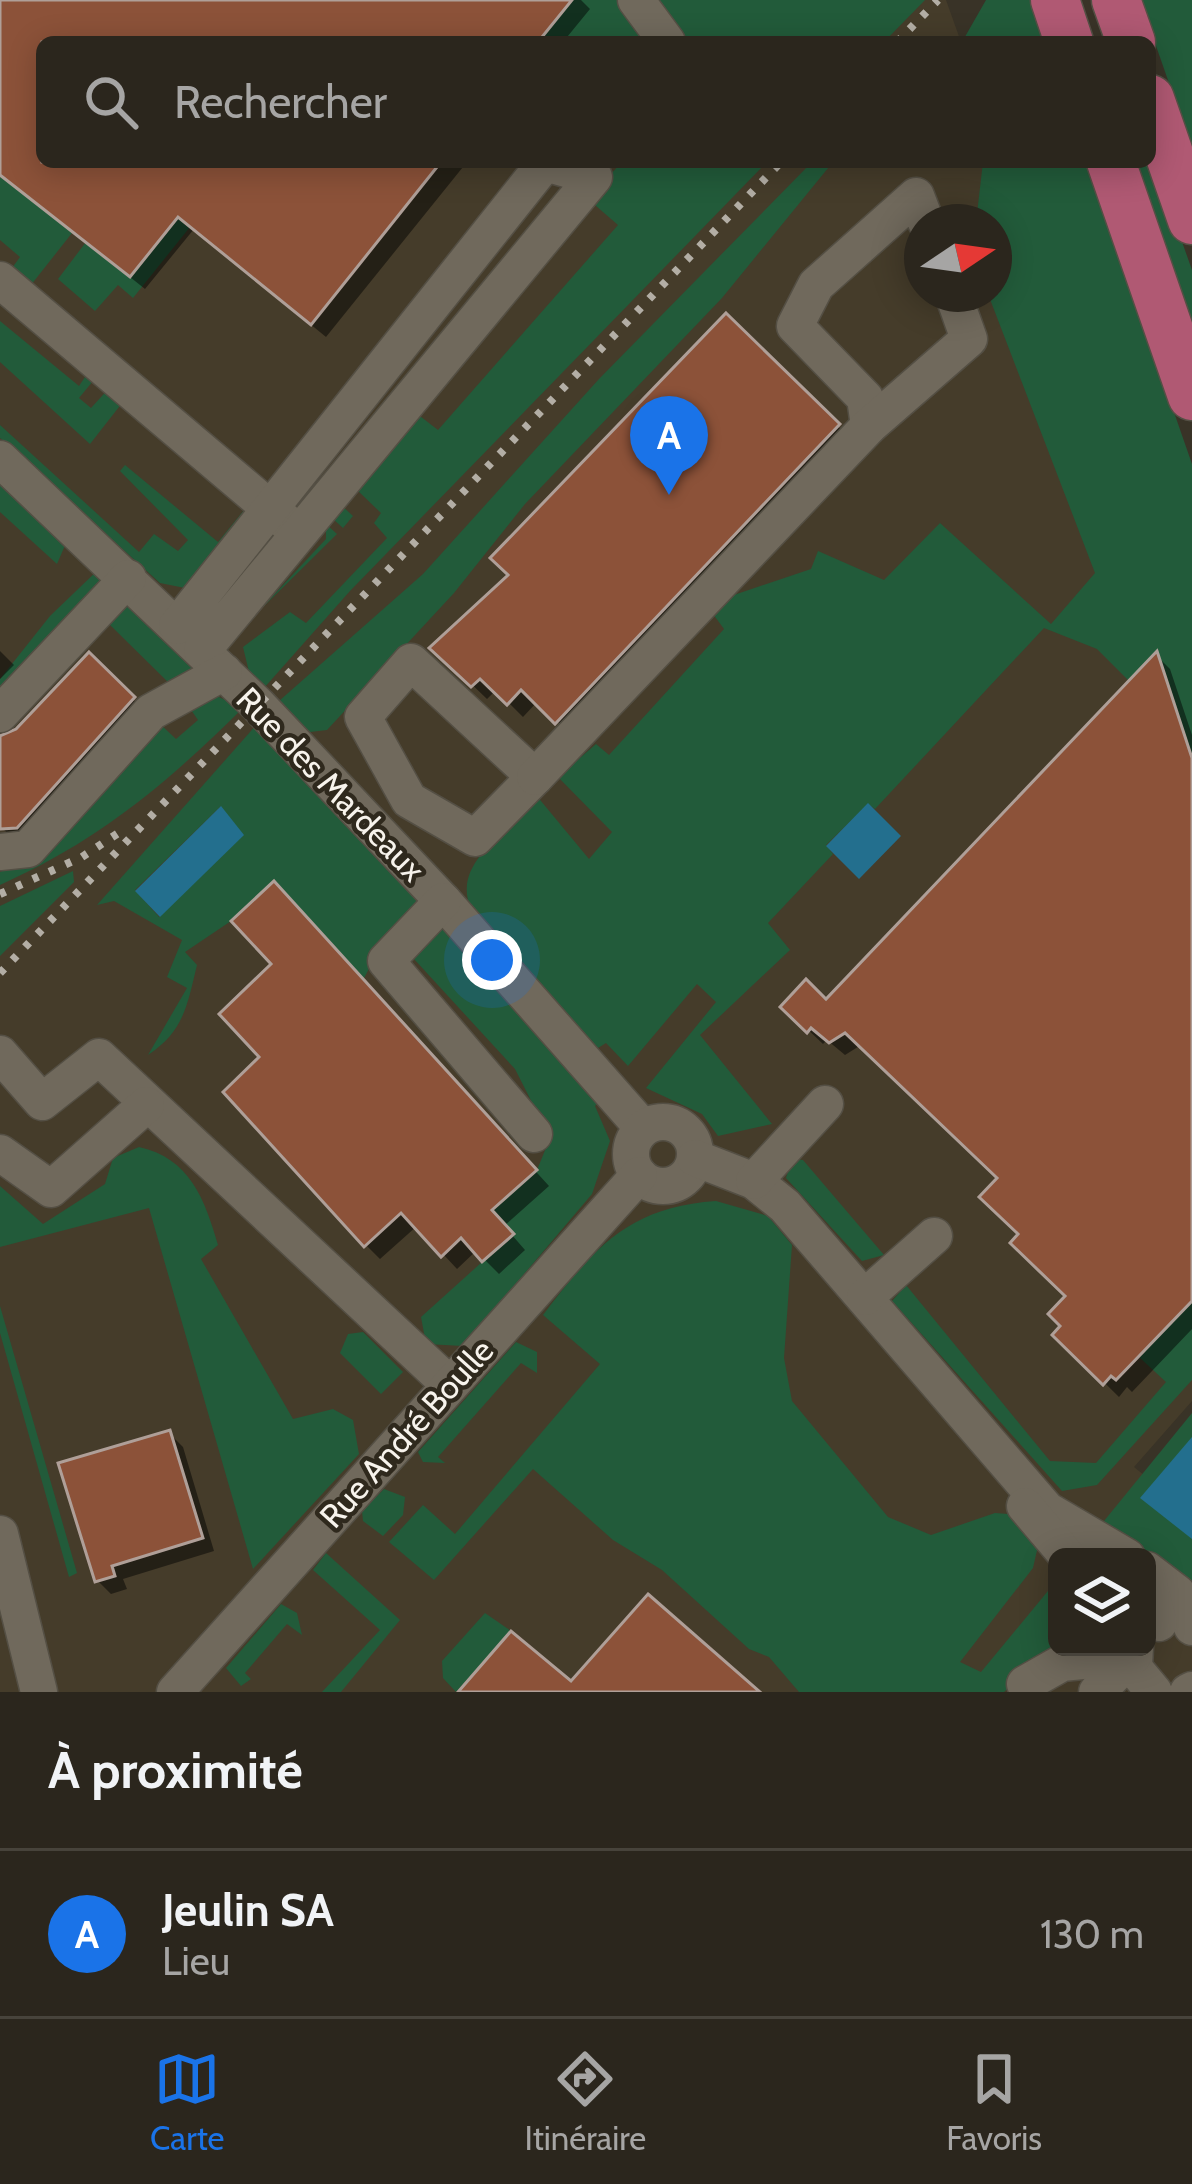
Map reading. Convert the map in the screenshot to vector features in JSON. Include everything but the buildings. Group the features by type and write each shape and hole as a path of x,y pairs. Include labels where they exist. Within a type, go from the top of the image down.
{"main road":[{"path":"1055,0 1068,36"},
{"path":"1116,0 1128,36"},
{"path":"1156,116 1192,220"},
{"path":"1113,168 1192,397"}],"street":[{"path":"636,0 663,36"},
{"path":"201,650 271,508 542,168"},
{"path":"0,852 28,849 152,712 600,170"},
{"path":"869,426 865,398 795,326 816,285 904,207"},
{"path":"0,280 299,533"},
{"path":"535,777 410,662 363,716 409,800 475,838 535,777 869,426 969,339 959,312"},
{"name":"Rue des Mardeaux","path":"0,458 201,650 377,830 643,1129"},
{"path":"0,714 128,578"},
{"path":"377,830 409,800"},
{"path":"443,902 386,961 534,1134"},
{"path":"0,1054 42,1102 99,1057 448,1384"},
{"path":"754,1181 825,1104"},
{"path":"0,1153 51,1189 146,1105"},
{"path":"661,1121 679,1126 692,1140 695,1158 677,1183 657,1186 639,1175 632,1146 643,1129 661,1121"},
{"path":"695,1158 754,1181 785,1206 1047,1510 1111,1548"},
{"name":"Rue André Boulle","path":"176,1692 639,1175"},
{"path":"865,1297 934,1236"},
{"path":"996,1456 1033,1520 1059,1548"},
{"path":"0,1534 40,1692"},
{"path":"1022,1688 1062,1664 1160,1635"},
{"path":"1097,1692 1160,1635"},
{"path":"1154,1692 1139,1680 1160,1635"},
{"path":"1022,1688 1054,1656"}],"shaded area":[{"path":"0,0 946,0 959,36 36,36 36,168 1007,168 1192,681 1192,1401 1134,1467 1192,1514 1192,1692 0,1692"}],"green space":[{"path":"572,0 619,0 646,36 543,36"},
{"path":"649,0 925,0 890,36 674,36"},
{"path":"986,0 1030,0 1043,36 965,36"},
{"path":"1140,0 1192,0 1192,149 1156,36"},
{"path":"616,168 761,168 350,591 264,688 250,676 243,647 290,612 306,623 387,538 374,523 381,513 355,488 340,504 353,516 343,528 332,518 353,473 377,444 416,413 438,430 618,225 588,199"},
{"path":"806,168 828,168 722,298 525,504 454,593 327,730 310,732 279,701 423,574 599,379"},
{"path":"982,168 1089,168 1192,464 1192,758 1157,652 1128,680 1097,649 1044,628 875,809 868,804 826,845 833,854 768,923 790,950 700,1035 772,1124 718,1136 702,1114 646,1088 716,1002 697,984 628,1066 606,1043 598,1048 471,909 467,892 476,862 536,795 589,859 612,832 558,777 596,744 609,755 724,629 713,614 728,597 811,569 818,551 884,580 940,523 1051,624 1095,573 995,312 1012,312 1012,204 978,204"},
{"path":"1130,168 1156,168 1192,270 1192,350"},
{"path":"0,175 72,233 27,290 7,275 20,257 0,240"},
{"path":"178,217 190,227 133,298 118,285 95,311 58,279 86,242 130,277"},
{"path":"0,321 79,386 91,368 98,375 79,398 91,408 112,385 126,398 90,444 0,362"},
{"path":"0,425 139,552 154,534 178,551 188,540 120,471 125,465 218,542 253,499 259,506 185,588 160,583 0,438"},
{"path":"0,476 66,543 57,564 0,512"},
{"path":"326,524 337,534 255,615 326,539"},
{"path":"99,569 108,577 0,688 0,679 50,616"},
{"path":"135,603 196,662 196,673 173,687 105,620 118,608"},
{"path":"210,693 243,708 130,808 69,849 0,885 0,872 39,855 159,723 176,739 198,720 187,704"},
{"path":"258,723 417,894 418,905 387,935 363,980 273,882 231,921 185,952 197,965 187,1005 177,1027 148,1055 187,988 167,977 182,940 114,901 97,905","holes":["221,806 160,917 135,890"]},
{"path":"73,871 74,882 0,956 0,906"},
{"path":"443,922 600,1101 595,1106 610,1141 592,1194 463,1346 426,1344 421,1317 513,1234 492,1210 537,1170 550,1138 515,1069 414,959 413,948"},
{"path":"139,1147 171,1161 201,1197 218,1245 201,1259 293,1419 333,1409 353,1420 359,1454 253,1569 149,1208 0,1247 0,1186 43,1224 105,1184 113,1158"},
{"path":"792,1159 803,1160 884,1255 862,1261 786,1178"},
{"path":"716,1201 768,1216 792,1245 784,1358 792,1401 888,1517 931,1535 995,1513 1020,1515 1040,1537 1033,1568 960,1662 981,1672 1048,1591 1048,1651 1004,1692 799,1692 769,1657 749,1649 662,1570 613,1540 533,1469 434,1580 389,1542 423,1505 455,1534 600,1364 543,1315 579,1270 616,1235 659,1212"},
{"path":"906,1285 1050,1461 1096,1463 1166,1382 1139,1357 1192,1301 1192,1380 1097,1485 1062,1491 892,1301"},
{"path":"0,1306 77,1573 69,1577 0,1333"},
{"path":"363,1332 403,1372 381,1394 340,1353 348,1334"},
{"path":"516,1342 537,1352 537,1373 521,1363 438,1457 445,1463 423,1462 418,1452"},
{"path":"1192,1413 1192,1597 1156,1566 1156,1548 1135,1548 1104,1521"},
{"path":"384,1489 405,1497 403,1515 383,1536 363,1521 362,1511"},
{"path":"326,1553 400,1620 341,1692 322,1692 380,1630 313,1570"},
{"path":"281,1604 297,1613 302,1635 287,1624 245,1673 251,1679 241,1686 226,1668"},
{"path":"485,1613 511,1631 456,1692 443,1678 442,1661"}],"water":[{"path":"868,803 901,836 859,879 826,846"},
{"path":"221,806 244,835 160,917 135,891"},
{"path":"1192,1437 1192,1539 1140,1498"}],"railway":[{"path":"903,36 938,0"},
{"path":"0,973 775,168"},
{"path":"0,894 82,857 126,828"}],"place":[{"name":"Jeulin SA","path":"669,495"}]}
